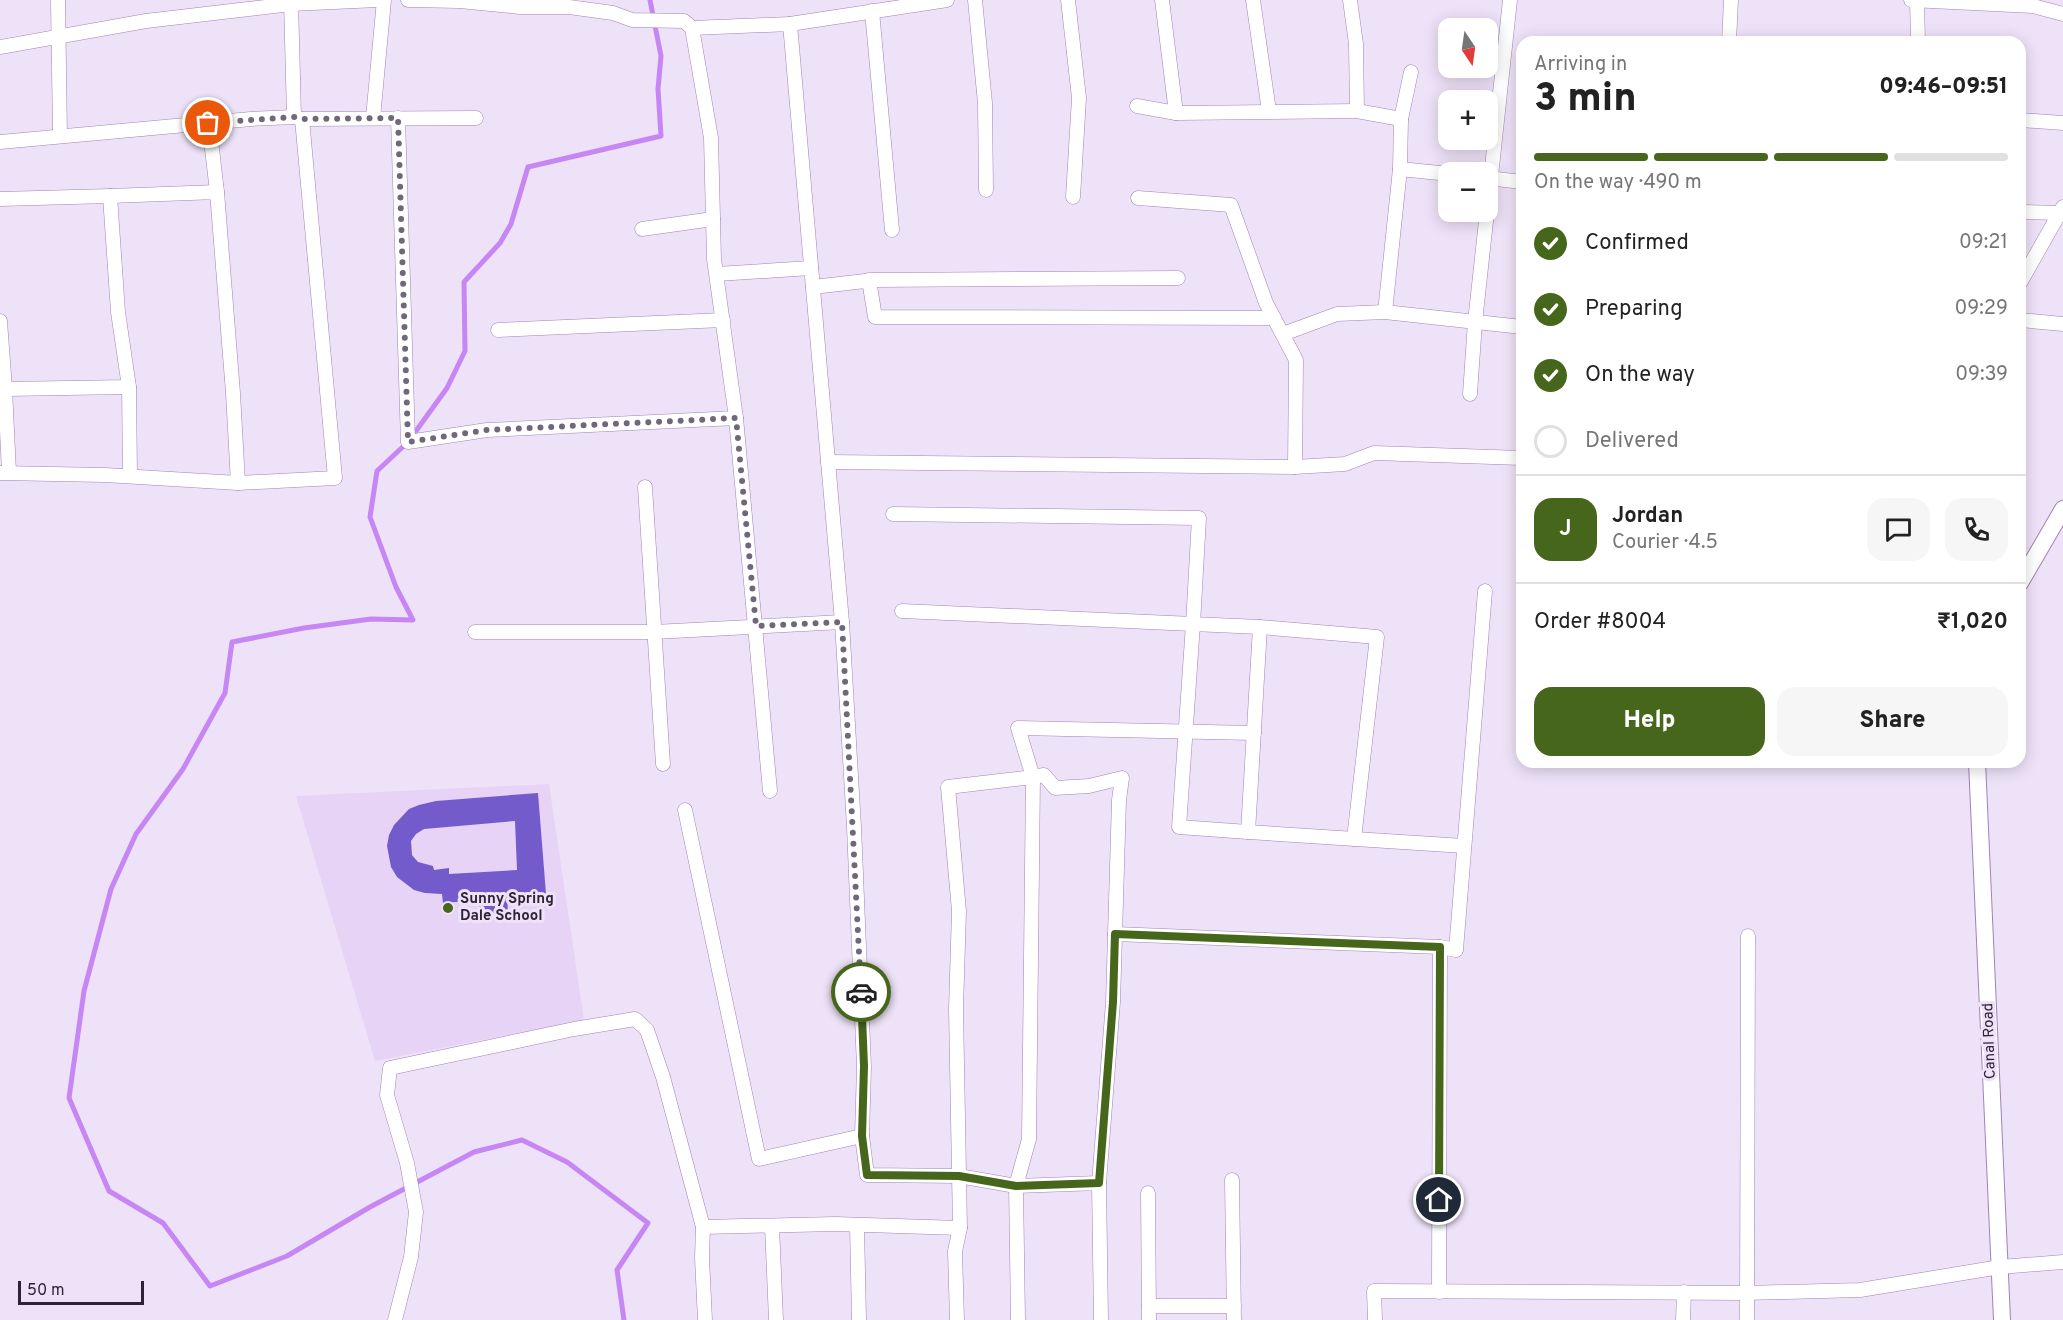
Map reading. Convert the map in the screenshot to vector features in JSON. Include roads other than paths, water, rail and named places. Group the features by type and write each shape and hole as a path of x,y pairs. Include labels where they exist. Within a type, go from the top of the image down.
{"street":[{"path":"58,0 60,136"},
{"path":"0,47 146,21 291,2 377,0"},
{"path":"373,118 384,0"},
{"path":"408,0 460,1 520,7 569,7 613,13 632,20 688,25 790,24 947,0"},
{"path":"975,0 985,104 986,190"},
{"path":"1068,0 1079,98 1073,196"},
{"path":"1162,0 1176,113"},
{"path":"1253,0 1269,111"},
{"path":"1350,0 1356,44 1357,111"},
{"path":"1491,162 1510,0"},
{"path":"1729,36 1731,0"},
{"path":"1911,0 2033,6 2063,14"},
{"path":"1917,0 1918,36"},
{"path":"0,321 5,388 4,473 130,476 238,483 335,478 298,118 291,2"},
{"path":"872,11 892,230"},
{"path":"790,24 842,622 854,827 864,1066 862,1136 867,1175 959,1176 1016,1186 1099,1183"},
{"path":"688,25 711,138 717,274 736,418 770,791"},
{"path":"1385,312 1400,169 1401,119 1412,72"},
{"path":"1137,106 1176,113 1357,111 1401,119"},
{"path":"0,141 208,123 298,118 476,118"},
{"path":"398,118 408,442 487,430 736,418"},
{"path":"2026,120 2063,123"},
{"path":"208,123 217,192 238,483"},
{"path":"1400,169 1438,173"},
{"path":"1498,179 1516,181"},
{"path":"0,199 217,192"},
{"path":"110,196 118,312 129,387 130,476"},
{"path":"1138,198 1232,205 1266,303 1296,360 1294,467"},
{"path":"2026,212 2061,210"},
{"path":"2026,272 2061,210"},
{"path":"642,229 713,219"},
{"path":"1470,394 1486,222"},
{"path":"717,274 812,268"},
{"path":"813,287 869,280 1178,279"},
{"path":"869,280 875,317 1274,318"},
{"path":"1283,334 1337,314 1385,312 1516,326"},
{"path":"498,330 723,320"},
{"path":"2026,321 2063,324"},
{"path":"5,388 129,387"},
{"path":"828,462 1294,467 1345,464 1374,453 1516,458"},
{"path":"645,487 663,764"},
{"path":"2026,573 2063,509"},
{"path":"893,514 1199,518 1179,827 1464,846"},
{"path":"1115,934 1440,947 1456,950 1485,591"},
{"path":"902,611 1260,627 1377,637 1354,839"},
{"path":"475,632 654,632 842,622"},
{"path":"1248,832 1260,627"},
{"path":"1018,1320 1016,1186 1029,1139 1033,777 1018,728 1254,733"},
{"name":"Canal Road","path":"1977,768 2002,1320"},
{"path":"957,1320 956,1251 960,1228 956,1009 959,911 948,787 1044,775 1055,788 1089,786 1122,778 1119,800 1113,1002 1099,1183 1101,1320"},
{"path":"685,810 759,1159 862,1136"},
{"path":"1747,1320 1748,936"},
{"path":"1439,1292 1440,947"},
{"path":"395,1320 411,1257 416,1212 407,1163 387,1095 390,1068 574,1029 635,1019 647,1030 663,1077 703,1227 705,1320"},
{"path":"1148,1193 1149,1313 1234,1313 1232,1180"},
{"path":"703,1227 857,1225 960,1228"},
{"path":"857,1225 859,1320"},
{"path":"772,1226 776,1320"},
{"path":"1375,1320 1374,1291 1746,1293 1860,1290 2000,1267 2063,1262"},
{"path":"1683,1320 1684,1292"}],"waterway":[{"path":"624,1320 617,1270 648,1223 567,1162 522,1140 474,1152 370,1207 287,1256 210,1286 163,1223 109,1191 69,1098 84,991 111,889 136,834 183,769 225,693 232,642 304,628 371,619 413,620 396,587 370,517 377,471 408,442 447,388 465,351 464,282 500,243 511,224 528,167 661,136 658,89 661,56 650,0"}],"place":[{"name":"Sunny Spring Dale School","path":"448,908"}]}
